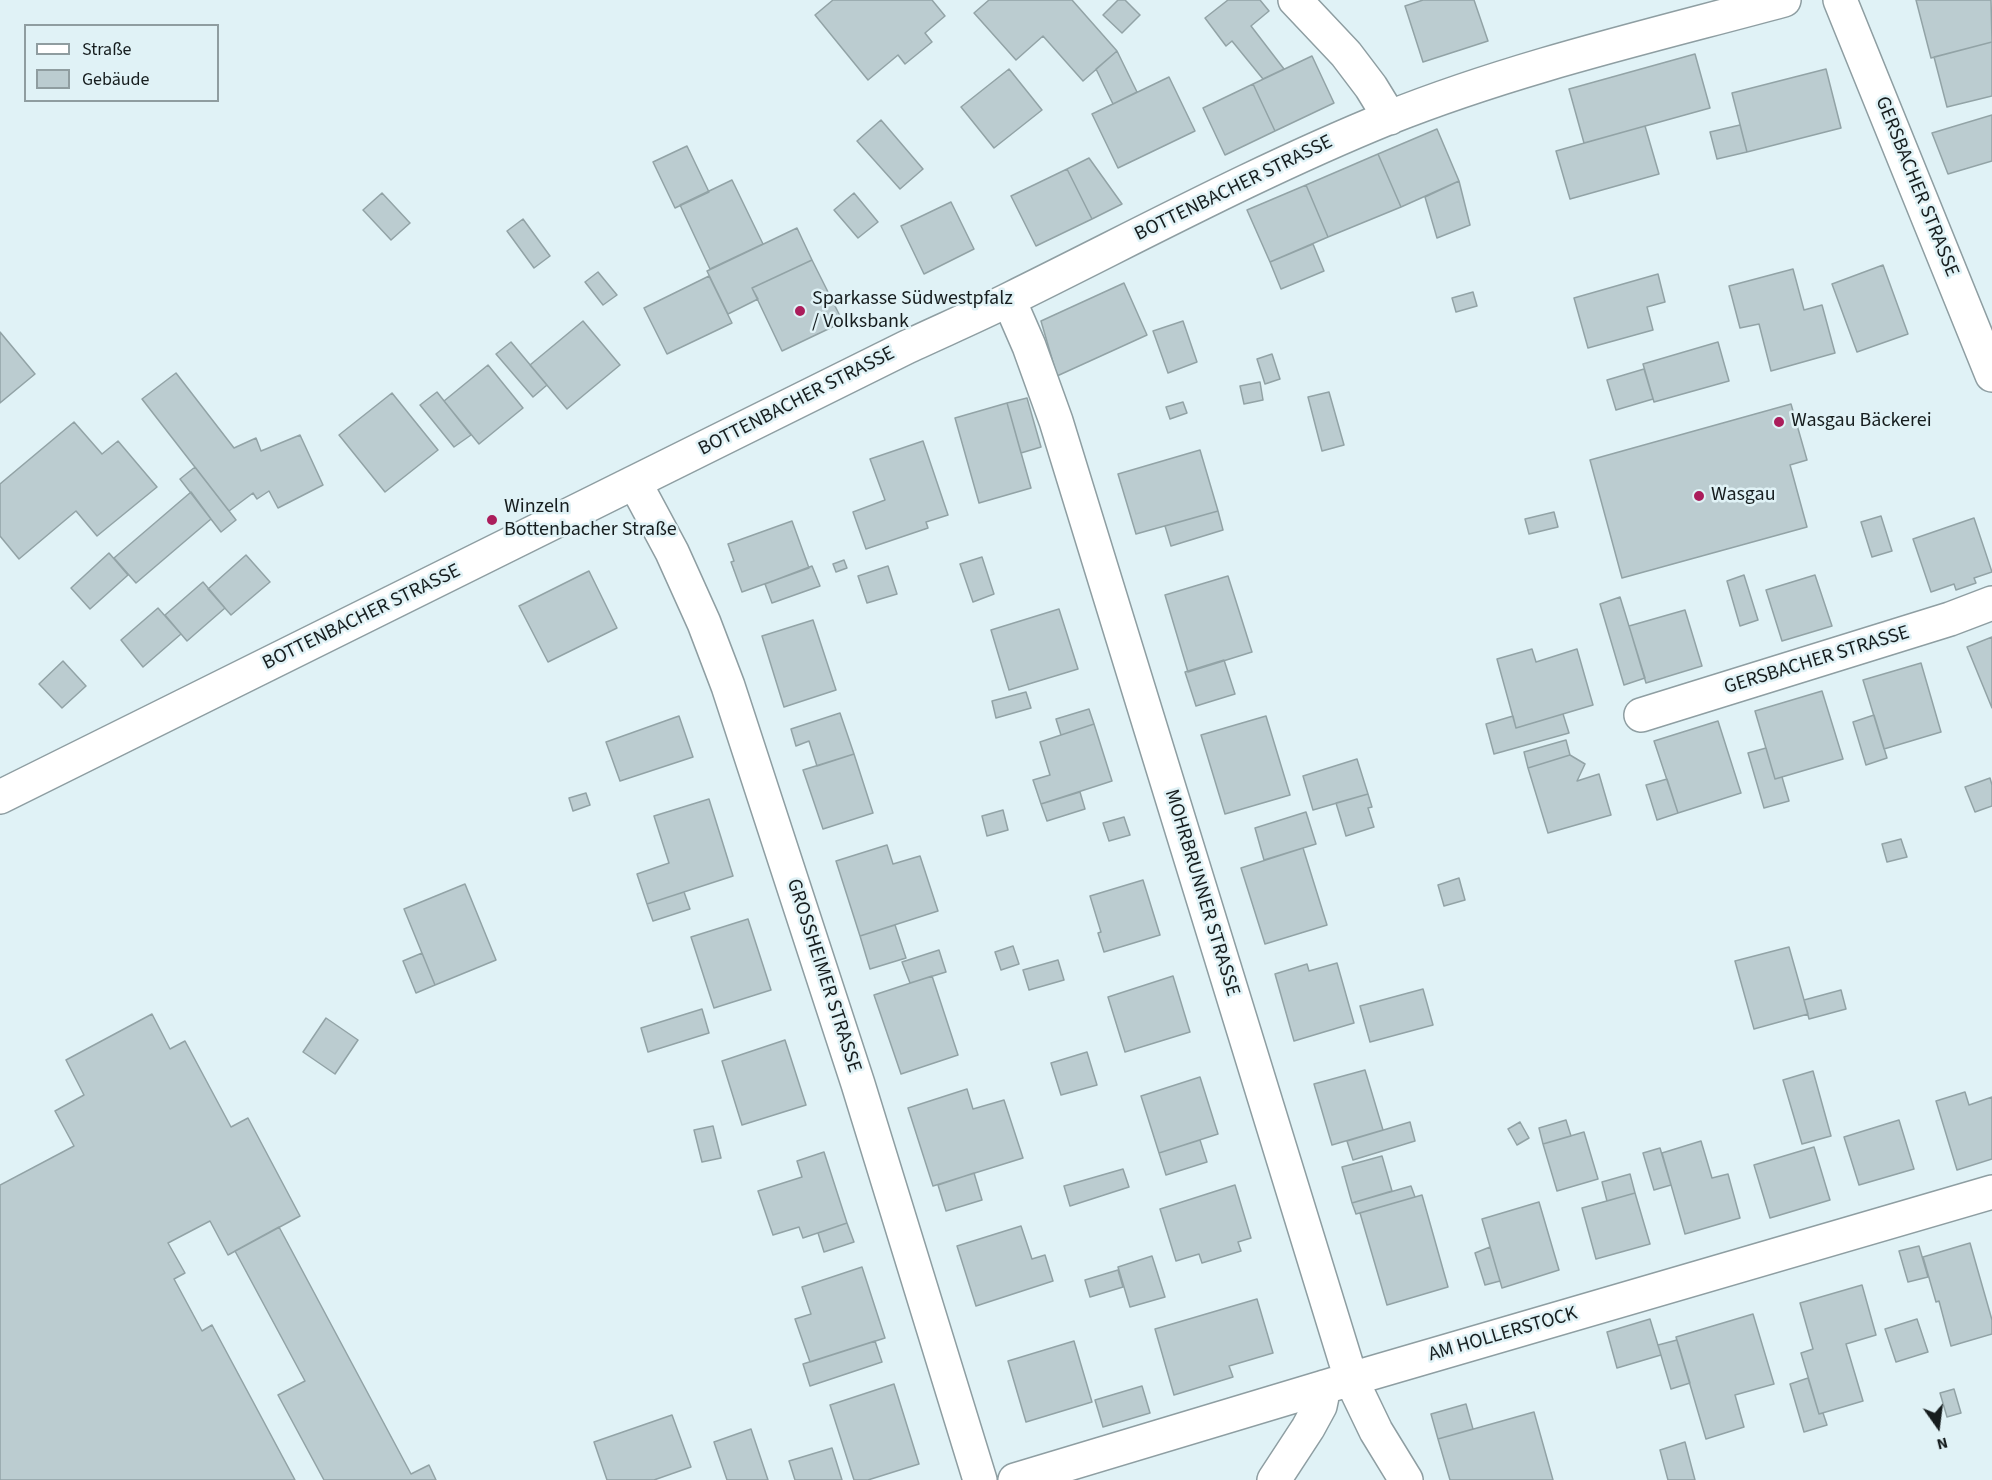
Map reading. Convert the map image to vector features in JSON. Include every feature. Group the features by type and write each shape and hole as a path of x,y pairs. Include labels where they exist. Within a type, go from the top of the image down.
{"street":[{"path":"1295,0 1346,54 1371,87 1390,118"},
{"name":"BOTTENBACHER STRASSE","path":"0,797 907,347 1009,300 1312,150 1390,118 1513,74 1782,0"},
{"name":"GERSBACHER STRASSE","path":"1840,0 1992,375"},
{"name":"MOHRBRUNNER STRASSE","path":"1009,300 1029,346 1056,421 1338,1383 1376,1431 1406,1480"},
{"name":"GROSSHEIMER STRASSE","path":"635,483 672,552 704,623 728,686 858,1084 980,1480"},
{"name":"GERSBACHER STRASSE","path":"1641,715 1950,620 1992,603"},
{"name":"AM HOLLERSTOCK","path":"1015,1480 1992,1192"},
{"path":"1274,1480 1320,1406 1338,1383"}],"building":[{"path":"833,0 932,0 945,16 925,33 932,42 905,64 898,55 868,80 815,15"},
{"path":"989,0 1072,0 1117,51 1083,81 1043,36 1016,60 974,13"},
{"path":"1118,0 1125,0 1140,15 1122,33 1103,15"},
{"path":"1228,0 1260,0 1269,11 1251,26 1284,69 1263,79 1232,41 1226,46 1205,18"},
{"path":"1423,0 1474,0 1488,41 1423,62 1405,6"},
{"path":"1916,0 1991,0 1992,42 1931,58"},
{"path":"1992,42 1992,96 1947,107 1934,57"},
{"path":"1117,51 1137,92 1113,104 1096,69"},
{"path":"1695,54 1710,108 1584,143 1569,89"},
{"path":"1312,56 1334,103 1275,131 1253,84"},
{"path":"1009,69 1042,110 994,148 961,107"},
{"path":"1826,69 1841,128 1747,152 1732,93"},
{"path":"1169,77 1195,131 1118,168 1092,114"},
{"path":"1253,84 1275,131 1225,155 1203,108"},
{"path":"1992,115 1992,161 1948,174 1932,133"},
{"path":"881,120 923,169 900,189 857,141"},
{"path":"1740,125 1747,152 1717,159 1710,132"},
{"path":"1645,126 1659,174 1570,199 1556,151"},
{"path":"1437,129 1459,181 1401,207 1378,154"},
{"path":"687,146 709,192 675,208 653,162"},
{"path":"1378,154 1401,207 1328,237 1306,185"},
{"path":"1089,158 1122,204 1092,219 1067,169"},
{"path":"1067,169 1092,219 1036,246 1011,196"},
{"path":"732,180 763,244 710,269 680,205"},
{"path":"1459,181 1470,225 1437,238 1425,197"},
{"path":"1306,185 1328,237 1270,262 1247,210"},
{"path":"382,193 410,223 391,240 363,210"},
{"path":"854,193 878,222 858,238 834,210"},
{"path":"951,202 974,249 924,274 901,226"},
{"path":"523,219 550,256 534,268 507,231"},
{"path":"797,228 812,260 752,288 758,299 728,314 707,271"},
{"path":"1313,244 1324,271 1281,289 1270,262"},
{"name":"Sparkasse Südwestpfalz / Volksbank","path":"812,260 843,322 782,351 752,288"},
{"path":"1883,265 1908,334 1857,352 1832,284"},
{"path":"1793,269 1804,310 1822,305 1835,353 1771,371 1759,324 1740,328 1729,286"},
{"path":"598,272 617,295 603,305 585,282"},
{"path":"1658,274 1665,302 1647,307 1653,330 1588,348 1574,298"},
{"path":"709,276 732,323 667,354 644,308"},
{"path":"1124,283 1147,335 1057,376 1041,321"},
{"path":"1473,292 1477,306 1456,312 1452,298"},
{"path":"583,321 620,365 567,409 530,365"},
{"path":"1183,321 1197,362 1168,373 1153,331"},
{"path":"0,332 35,374 0,403"},
{"path":"511,342 547,385 533,397 496,354"},
{"path":"1718,342 1729,381 1654,402 1643,364"},
{"path":"1272,354 1280,379 1265,384 1257,359"},
{"path":"488,365 523,408 479,444 444,401"},
{"path":"1644,369 1653,399 1616,410 1607,380"},
{"path":"176,373 234,448 256,438 261,451 300,435 323,485 278,508 269,491 257,499 253,493 229,511 142,399"},
{"path":"1260,382 1263,400 1244,404 1240,386"},
{"path":"437,392 471,435 454,447 420,405"},
{"path":"1329,392 1344,445 1322,451 1308,397"},
{"path":"392,393 438,450 385,492 339,435"},
{"path":"1027,398 1041,447 1021,453 1007,403"},
{"path":"1183,402 1187,413 1170,419 1166,407"},
{"path":"1007,403 1031,488 979,503 955,418"},
{"name":"Wasgau","path":"1791,404 1807,460 1790,465 1807,527 1622,578 1590,460"},
{"path":"74,422 102,454 118,441 157,487 97,536 76,511 19,559 0,536 0,484"},
{"path":"923,441 948,515 926,522 928,528 866,549 853,512 885,500 870,459"},
{"path":"1200,450 1218,511 1136,534 1118,474"},
{"path":"195,467 236,520 221,532 180,479"},
{"path":"191,492 211,519 136,583 114,558"},
{"path":"1218,511 1223,530 1171,546 1165,526"},
{"path":"1554,512 1558,527 1529,534 1525,519"},
{"path":"1881,516 1892,551 1872,557 1861,522"},
{"path":"1974,518 1992,572 1974,578 1976,583 1956,590 1954,584 1931,592 1913,539"},
{"path":"792,521 809,568 742,592 731,562 734,561 728,544"},
{"path":"109,553 128,575 90,609 71,588"},
{"path":"246,555 270,582 231,615 208,589"},
{"path":"982,557 994,594 973,602 960,564"},
{"path":"844,560 847,568 836,572 833,564"},
{"path":"812,566 820,586 772,603 765,584"},
{"path":"888,566 897,594 867,603 858,576"},
{"path":"589,571 617,628 548,662 519,606"},
{"path":"1744,575 1758,620 1740,626 1727,581"},
{"path":"1815,575 1832,626 1782,641 1766,590"},
{"path":"1228,576 1252,652 1188,672 1165,595"},
{"path":"203,582 225,608 187,641 165,615"},
{"path":"1620,597 1645,678 1624,685 1600,604"},
{"path":"158,608 181,634 143,667 121,640"},
{"path":"1059,609 1078,669 1009,690 991,630"},
{"path":"1685,610 1702,666 1646,683 1629,626"},
{"path":"813,620 836,690 784,707 762,636"},
{"path":"1992,637 1992,708 1967,647"},
{"path":"1532,649 1536,662 1577,649 1593,705 1516,728 1497,659"},
{"path":"1224,660 1235,694 1196,706 1185,672"},
{"path":"63,661 86,686 62,708 39,684"},
{"path":"1921,663 1941,732 1884,749 1863,680"},
{"path":"1822,691 1843,759 1775,779 1755,711"},
{"path":"1026,692 1031,708 996,718 992,701"},
{"path":"1089,709 1094,724 1061,735 1056,719"},
{"path":"840,713 854,754 817,766 809,741 796,746 791,729"},
{"path":"1563,714 1569,733 1494,754 1486,724 1513,716 1516,728"},
{"path":"1874,715 1887,758 1866,765 1853,722"},
{"path":"679,716 693,757 620,781 606,742"},
{"path":"1266,716 1290,795 1225,814 1201,735"},
{"path":"1718,721 1741,793 1678,813 1654,741"},
{"path":"1094,724 1112,781 1041,804 1033,780 1050,775 1040,742"},
{"path":"1566,740 1570,755 1528,768 1524,752"},
{"path":"1766,748 1775,779 1782,777 1789,801 1764,808 1748,753"},
{"path":"854,754 873,813 823,829 803,770"},
{"path":"1570,755 1585,764 1577,781 1599,774 1611,815 1548,833 1528,768"},
{"path":"1357,759 1368,794 1313,810 1303,776"},
{"path":"1990,778 1992,806 1975,812 1965,787"},
{"path":"1667,779 1678,813 1657,820 1646,785"},
{"path":"1080,792 1085,809 1047,821 1041,804"},
{"path":"586,793 590,805 573,811 569,798"},
{"path":"1368,794 1372,807 1368,808 1374,827 1346,836 1336,803"},
{"path":"709,799 733,876 647,904 637,874 669,863 654,816"},
{"path":"1003,810 1008,830 987,836 982,816"},
{"path":"1306,812 1316,844 1264,860 1255,828"},
{"path":"1124,817 1130,835 1109,841 1103,823"},
{"path":"1901,839 1907,857 1887,862 1882,844"},
{"path":"887,845 893,864 920,856 938,911 860,936 836,861"},
{"path":"1303,848 1327,925 1265,944 1241,868"},
{"path":"1459,878 1465,900 1444,906 1438,885"},
{"path":"1143,880 1160,935 1104,952 1098,933 1101,932 1090,896"},
{"path":"465,884 496,960 435,985 404,909"},
{"path":"684,892 690,909 653,921 647,904"},
{"path":"748,919 771,990 714,1008 691,937"},
{"path":"895,925 906,958 870,969 860,936"},
{"path":"1013,946 1019,964 1001,970 995,952"},
{"path":"1789,947 1808,1014 1754,1029 1735,961"},
{"path":"939,950 946,972 910,983 902,962"},
{"path":"422,953 435,985 416,993 403,961"},
{"path":"1058,960 1064,980 1029,990 1023,970"},
{"path":"1337,963 1354,1023 1294,1041 1275,974 1307,964 1309,971"},
{"path":"932,976 958,1055 901,1074 874,995"},
{"path":"1173,976 1190,1032 1125,1052 1108,997"},
{"path":"1423,989 1433,1025 1370,1042 1360,1006"},
{"path":"1841,990 1846,1009 1809,1019 1804,1000"},
{"path":"702,1009 709,1033 648,1052 641,1028"},
{"path":"152,1014 170,1049 185,1041 231,1127 248,1118 300,1216 228,1255 210,1221 168,1243 185,1273 174,1279 202,1331 212,1325 295,1480 0,1480 0,1185 74,1146 55,1111 84,1095 66,1060"},
{"path":"326,1018 358,1040 335,1074 303,1052"},
{"path":"785,1040 806,1105 742,1125 722,1061"},
{"path":"1087,1052 1097,1085 1061,1095 1051,1063"},
{"path":"1365,1070 1383,1130 1332,1145 1314,1084"},
{"path":"1813,1071 1831,1136 1802,1144 1783,1080"},
{"path":"1200,1077 1218,1134 1159,1153 1141,1096"},
{"path":"967,1089 973,1109 1004,1100 1023,1158 933,1186 908,1108"},
{"path":"1965,1092 1969,1105 1992,1097 1992,1159 1957,1170 1936,1101"},
{"path":"1566,1120 1571,1136 1543,1144 1539,1128"},
{"path":"1899,1120 1914,1169 1859,1185 1844,1137"},
{"path":"1410,1122 1415,1141 1353,1160 1347,1141"},
{"path":"1520,1122 1529,1138 1517,1145 1508,1129"},
{"path":"713,1126 721,1158 702,1162 694,1130"},
{"path":"1584,1132 1598,1179 1557,1191 1543,1144"},
{"path":"1200,1140 1207,1162 1166,1175 1159,1153"},
{"path":"1701,1141 1712,1178 1728,1174 1740,1218 1685,1234 1662,1153"},
{"path":"1814,1147 1830,1200 1770,1218 1754,1165"},
{"path":"1660,1148 1671,1185 1654,1190 1643,1153"},
{"path":"824,1152 847,1223 803,1238 799,1227 773,1235 758,1191 802,1177 797,1161"},
{"path":"1382,1156 1392,1191 1352,1203 1342,1167"},
{"path":"1123,1169 1129,1187 1070,1206 1064,1186"},
{"path":"974,1173 982,1200 946,1211 938,1185"},
{"path":"1630,1174 1635,1193 1607,1201 1602,1182"},
{"path":"1235,1185 1251,1238 1238,1242 1241,1251 1202,1263 1199,1254 1176,1261 1160,1209"},
{"path":"1411,1186 1415,1197 1356,1214 1352,1203"},
{"path":"1635,1193 1650,1244 1596,1259 1582,1208"},
{"path":"1422,1195 1448,1287 1387,1305 1360,1213"},
{"path":"1539,1202 1559,1270 1502,1288 1482,1219"},
{"path":"847,1223 854,1242 824,1252 818,1233"},
{"path":"1021,1226 1032,1259 1045,1255 1053,1281 976,1306 957,1246"},
{"path":"279,1227 411,1474 429,1465 436,1480 324,1480 278,1395 305,1381 235,1251"},
{"path":"1970,1243 1992,1320 1992,1334 1951,1346 1939,1301 1936,1302 1923,1257"},
{"path":"1919,1246 1928,1277 1908,1282 1899,1251"},
{"path":"1490,1247 1500,1281 1485,1285 1475,1253"},
{"path":"1152,1256 1165,1297 1130,1307 1118,1267"},
{"path":"862,1267 885,1338 810,1362 795,1319 811,1314 802,1287"},
{"path":"1118,1270 1123,1287 1090,1297 1085,1280"},
{"path":"1862,1285 1876,1335 1846,1344 1863,1401 1819,1414 1801,1353 1813,1349 1800,1303"},
{"path":"1257,1299 1273,1353 1229,1366 1233,1377 1174,1395 1155,1329"},
{"path":"1753,1314 1774,1384 1735,1395 1744,1427 1706,1439 1676,1337"},
{"path":"1650,1319 1661,1355 1617,1368 1607,1332"},
{"path":"1917,1319 1928,1352 1896,1362 1885,1329"},
{"path":"1677,1340 1690,1383 1671,1389 1658,1345"},
{"path":"875,1341 882,1362 810,1386 803,1364"},
{"path":"1074,1341 1092,1402 1026,1422 1008,1361"},
{"path":"1808,1378 1819,1414 1823,1413 1827,1425 1804,1432 1790,1384"},
{"path":"894,1384 919,1464 868,1480 854,1480 830,1405"},
{"path":"1142,1386 1150,1413 1103,1427 1095,1400"},
{"path":"1954,1389 1961,1413 1947,1417 1940,1393"},
{"path":"1466,1404 1473,1429 1438,1439 1431,1414"},
{"path":"1534,1412 1553,1480 1450,1480 1438,1439"},
{"path":"672,1415 691,1467 654,1480 607,1480 594,1442"},
{"path":"751,1429 768,1480 727,1480 714,1442"},
{"path":"1685,1442 1695,1480 1668,1480 1660,1450"},
{"path":"832,1448 842,1480 795,1480 789,1461"}],"place":[{"name":"Sparkasse Südwestpfalz / Volksbank","path":"800,311"},
{"name":"Wasgau Bäckerei","path":"1779,422"},
{"name":"Wasgau","path":"1699,496"},
{"name":"Winzeln Bottenbacher Straße","path":"492,520"}]}
